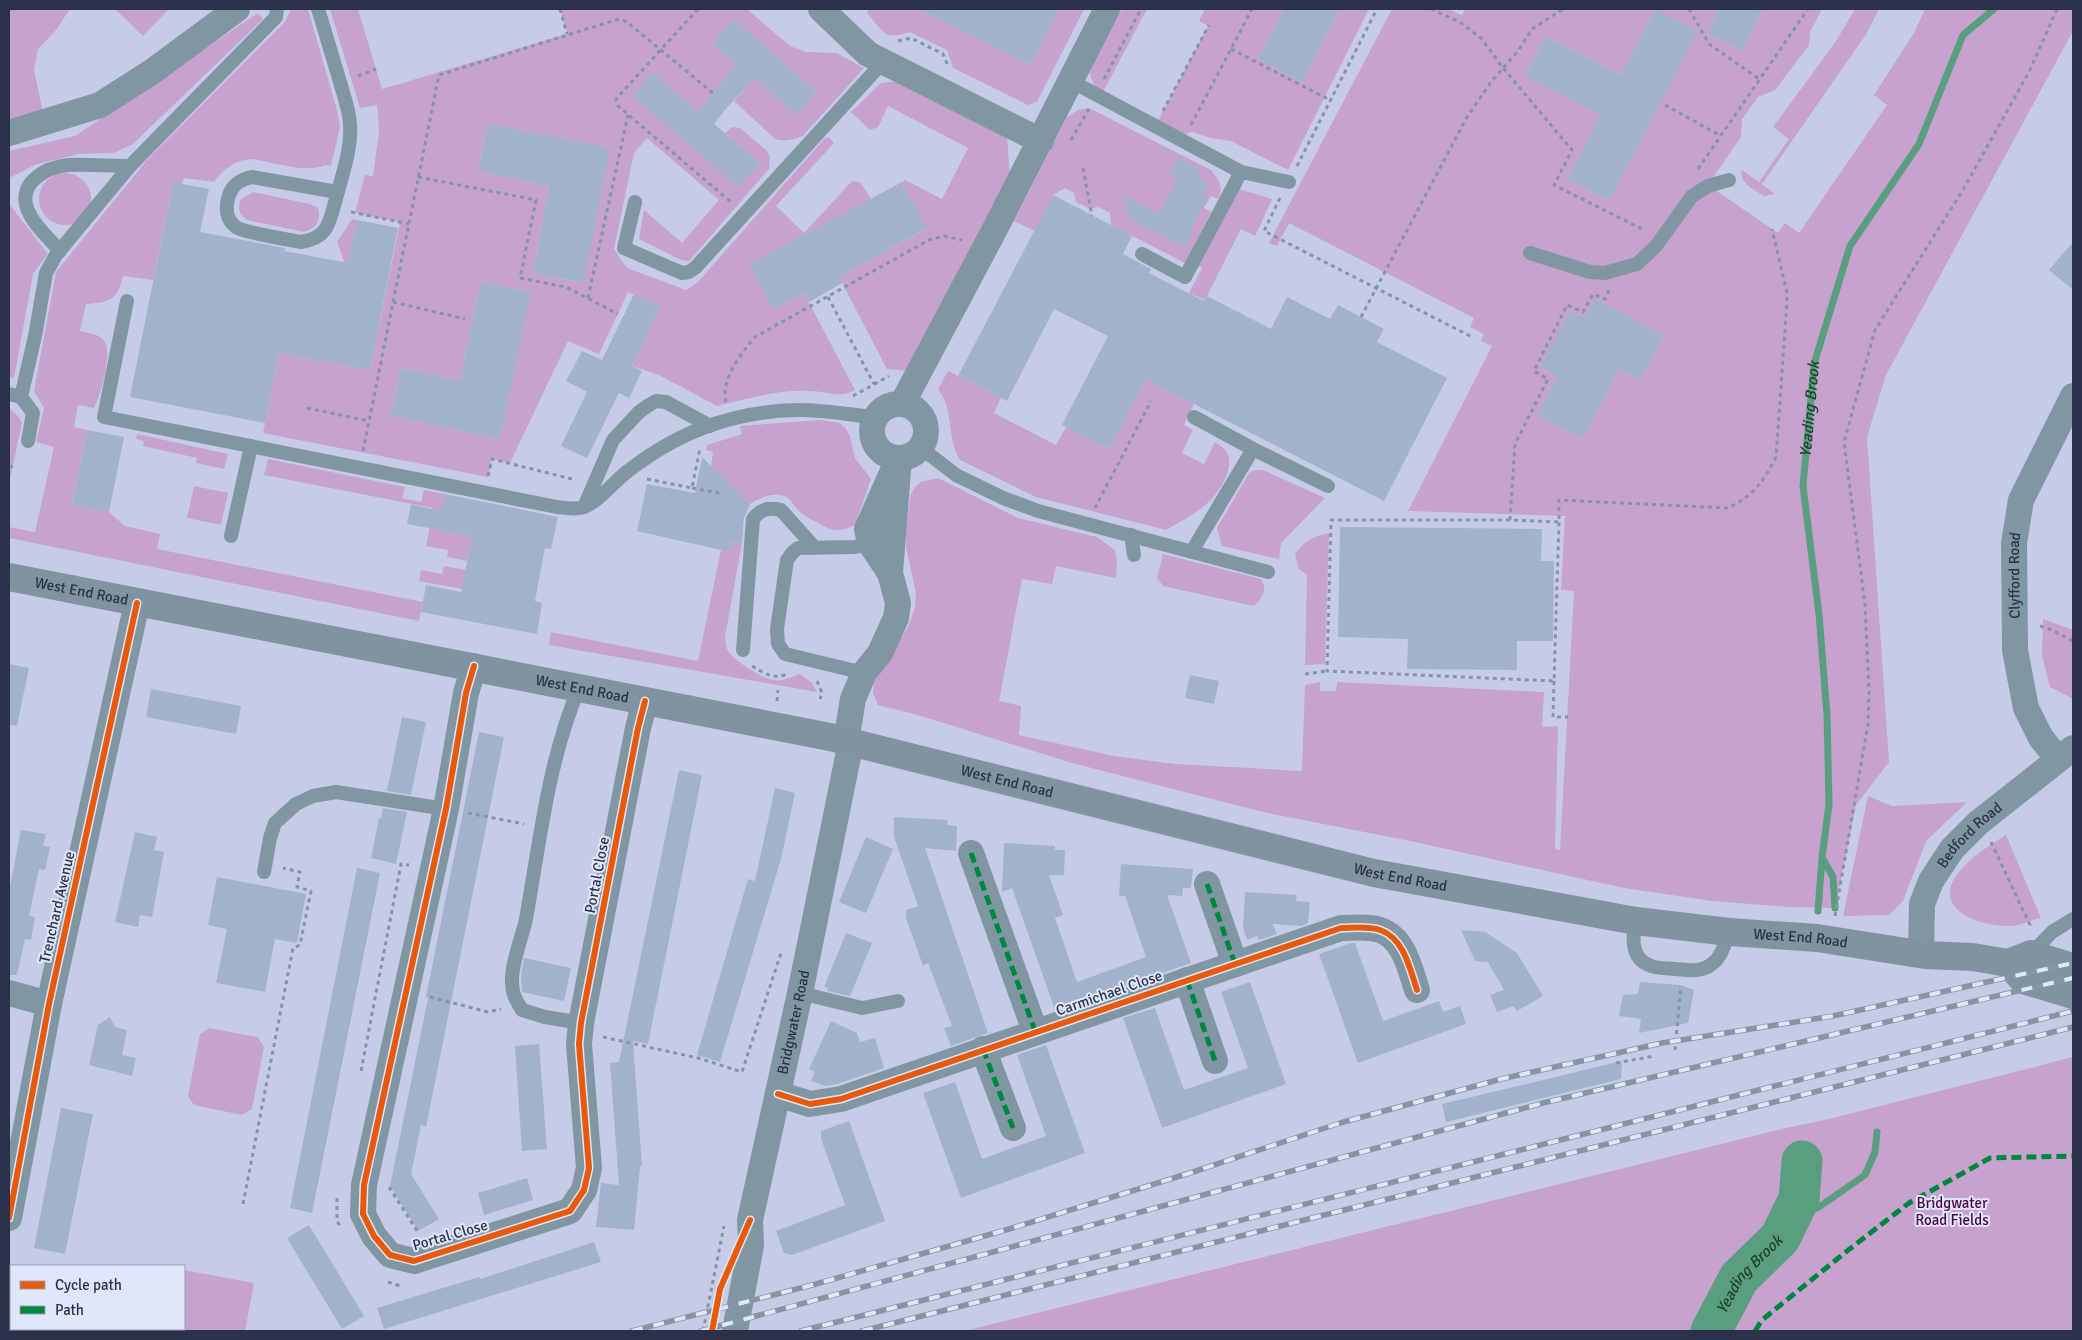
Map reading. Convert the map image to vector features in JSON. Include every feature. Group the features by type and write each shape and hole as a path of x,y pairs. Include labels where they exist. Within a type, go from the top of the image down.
{"main road":[{"name":"West End Road","path":"9,577 474,666 849,741 1374,873 1636,921 1729,932 1816,938 1921,955 1973,957 2022,949 2073,967"},
{"path":"2022,949 2023,980 2073,995"}],"street":[{"path":"9,133 100,105 153,71 237,9"},
{"path":"821,9 868,54 1041,141"},
{"path":"902,404 1041,141 1107,9"},
{"name":"Clyfford Road","path":"2065,753 2041,738 2026,708 2015,650 2014,544 2021,500 2073,396"},
{"path":"864,673 880,653 896,618 898,603 890,573 870,543 867,528 910,453 925,440 926,424 917,410 902,404 887,407 876,417 872,433 878,448 884,453 910,453"},
{"path":"890,573 910,453"},
{"name":"Trenchard Avenue","path":"9,1218 48,1004 137,603"},
{"path":"388,1253 374,1236 363,1214 364,1185 446,809 466,693 474,666"},
{"name":"Bridgwater Road","path":"735,1331 750,1253 750,1220 756,1200 800,993 849,741 854,699 864,673"},
{"name":"Portal Close","path":"388,1253 414,1261 548,1219 570,1210 584,1190 589,1168 579,1044 580,1028 638,728 646,701"},
{"name":"Bedford Road","path":"1921,955 1922,904 1931,881 1952,850 1978,823 2065,753"},
{"path":"971,853 1035,1031"},
{"path":"1207,884 1236,964"},
{"name":"Carmichael Close","path":"778,1094 810,1104 841,1099 1035,1031 1341,928 1380,930 1396,940 1408,963 1417,990"},
{"path":"1187,980 1215,1061"},
{"path":"9,993 48,1004"},
{"path":"983,1049 1013,1128"}],"lane":[{"path":"28,441 33,414 15,396 35,336 46,273 60,251 130,166 276,17 278,9"},
{"path":"318,9 346,102 350,124 346,159 338,192 328,227 321,236 312,241 301,242 237,228 228,219 226,210 229,195 236,184 252,176 338,192"},
{"path":"635,202 624,248 682,273 689,272 695,268 745,214 883,62"},
{"path":"1071,81 1241,172 1289,182"},
{"path":"60,251 42,231 26,207 29,185 37,175 53,168 68,165 130,166"},
{"path":"1142,254 1185,277 1241,172"},
{"path":"1530,253 1590,272 1605,273 1637,264 1656,246 1692,196 1708,186 1729,180"},
{"path":"127,301 104,417 557,506 584,507 649,456 673,442 710,426 753,414 786,411 820,411 876,417"},
{"path":"584,507 613,440 639,412 656,401 666,402 710,426"},
{"path":"1194,417 1328,486"},
{"path":"231,536 251,446"},
{"path":"1192,551 1253,449"},
{"path":"910,453 1003,498 1038,512 1268,572"},
{"path":"743,650 753,519 759,511 767,508 781,510 815,548"},
{"path":"1131,535 1134,555"},
{"path":"864,673 785,654 778,644 777,629 787,560 793,552 798,548 855,547 870,543"},
{"path":"579,688 561,736 523,932 511,980 513,995 522,1010 580,1028"},
{"path":"265,868 276,823 296,804 313,796 336,792 446,809"},
{"path":"2022,949 2048,936 2073,919"},
{"path":"1636,921 1632,936 1635,949 1641,960 1650,966 1698,971 1708,967 1715,962 1722,951 1729,932"},
{"path":"800,993 862,1008 898,1001"}],"path":[{"path":"560,9 567,34"},
{"path":"698,9 616,99 618,106 628,115 745,214"},
{"path":"1071,140 1140,9"},
{"path":"1182,141 1252,9"},
{"path":"1378,9 1264,231 1472,337"},
{"path":"1432,9 1460,22 1482,39 1503,68 1572,150 1554,186 1645,231"},
{"path":"1361,317 1467,117 1532,29 1563,9"},
{"path":"1690,9 1709,44 1759,79"},
{"path":"1695,174 1808,9"},
{"path":"1835,917 1868,724 1869,691 1865,606 1844,442 1875,330 1963,190 2030,70 2057,9"},
{"path":"360,467 439,75 619,19 627,22 713,93"},
{"path":"1162,113 1208,25"},
{"path":"1231,49 1330,100"},
{"path":"1665,105 1721,136"},
{"path":"588,298 628,115"},
{"path":"1083,168 1092,216"},
{"path":"418,177 536,200 520,278 566,288 618,314"},
{"path":"345,219 350,212 352,202"},
{"path":"350,212 409,224"},
{"path":"1568,717 1553,717 1560,500 1727,508 1740,503 1753,493 1767,475 1776,457 1787,293 1772,229"},
{"path":"732,420 725,398 725,389 739,356 755,337 930,240 944,236 968,242"},
{"path":"1510,520 1515,444 1548,379 1534,371 1567,305 1583,312 1593,294 1605,300 1618,270"},
{"path":"828,296 874,384"},
{"path":"393,302 466,319"},
{"path":"849,398 894,372"},
{"path":"1094,511 1150,401"},
{"path":"307,408 369,421"},
{"path":"692,488 701,441"},
{"path":"354,450 372,454"},
{"path":"478,475 488,477 492,459 594,485"},
{"path":"644,479 719,493"},
{"path":"1327,671 1332,520 1510,520 1559,522"},
{"path":"2014,621 2052,630 2073,641"},
{"path":"1305,674 1327,671 1554,681"},
{"path":"446,809 542,827"},
{"path":"1978,823 1990,838 2030,925 2022,949"},
{"path":"243,1204 293,948 300,945 311,891 297,887 300,872 265,868"},
{"path":"580,1028 698,1058 742,1072 781,952"},
{"path":"1675,1050 1681,980"},
{"path":"427,996 488,1012 519,1004"},
{"path":"1616,1063 1654,1056"},
{"path":"385,1180 419,1235"},
{"path":"388,1253 419,1235 428,1232"}],"green space":[{"path":"9,9 70,9 56,30 38,49 34,70 43,112 9,119"},
{"path":"115,9 169,9 143,36"},
{"path":"291,9 308,9 337,110 340,127 331,166 300,168 247,159 230,166 214,182 184,178 182,184 173,182 153,280 123,276 118,291 111,299 86,304 80,331 94,334 103,339 107,348 107,356 100,394 94,408 78,405 74,427 87,430 72,504 109,512 125,526 160,534 157,549 423,602 419,621 9,538 9,527 35,532 54,447 36,442 44,408 34,391 56,272 147,160 285,22"},
{"path":"330,9 358,9 382,89 567,34 560,9 747,9 790,46 806,52 837,53 864,68 803,136 786,140 775,139 734,101 754,78 797,115 817,92 734,19 712,44 736,65 698,111 652,72 739,187 760,163 725,133 732,127 740,128 766,150 770,157 769,169 689,261 681,260 639,239 644,210 682,243 719,200 647,138 634,153 614,249 627,268 686,290 697,283 824,139 829,137 834,143 776,206 804,233 852,181 861,183 871,199 750,264 773,309 804,293 855,390 845,394 810,391 786,392 763,395 717,406 659,375 632,366 660,306 628,292 599,354 568,341 510,463 492,459 488,477 263,433 279,353 370,370 400,222 355,213 365,175 373,176 379,132 377,105 360,108","holes":["487,124 609,148 583,283 533,273 549,186 478,171","481,282 530,292 500,439 391,416 401,368 460,380"]},
{"path":"869,9 918,9 1030,65 1058,9 1084,9 1037,102 1028,105 953,68 947,50 910,32 894,36 885,33 867,13"},
{"path":"1124,9 1147,9 1103,92 1095,87 1088,70 1119,12"},
{"path":"1205,9 1284,9 1258,59 1302,82 1340,9 1369,9 1288,170 1231,141 1210,138 1192,132 1182,135 1158,121 1208,26 1199,21"},
{"path":"1392,9 1448,9 1462,15 1465,9 1655,9 1719,9 1707,34 1742,51 1763,9 1822,9 1810,32 1809,45 1775,90 1758,97 1742,119 1741,137 1708,185 1778,233 1785,223 1799,233 1887,105 1874,95 1914,33 1925,9 2073,9 2073,31 1886,375 1867,437 1889,762 1856,805 1835,908 1789,907 1712,901 1624,888 1410,841 1263,812 1072,763 918,715 878,705 873,693 874,683 908,627 915,608 916,593 906,547 910,496 915,487 921,482 938,478 1018,518 1097,537 1115,550 1117,563 1116,578 1056,566 1052,584 1022,579 999,701 1021,706 1019,735 1114,756 1175,764 1302,771 1305,685 1320,682 1320,691 1336,691 1337,682 1544,692 1542,727 1558,726 1555,849 1560,850 1574,591 1561,590 1565,516 1408,511 1492,346 1481,341 1484,334 1470,327 1474,318 1289,223 1277,246 1269,243","holes":["1655,9 1697,31 1609,201 1567,180 1601,115 1525,76 1546,36 1621,75","1595,299 1664,335 1640,380 1619,369 1583,439 1538,415 1557,376 1541,367 1570,311 1585,318"]},
{"path":"1855,9 1879,9 1867,33 1762,184 1775,194 1764,196 1745,183 1742,170 1759,182 1789,139 1773,127 1836,41"},
{"path":"258,13 263,19 133,144 114,153 79,154 37,164 9,178 9,151 75,136"},
{"path":"900,81 1007,136 1010,179 912,371 887,369 839,277 926,229 902,182 905,180 942,199 968,148 888,106 878,127 870,130 851,112 881,83"},
{"path":"1089,108 1211,170 1216,177 1221,187 1220,195 1218,199 1211,196 1204,208 1211,212 1185,263 1111,225 1110,213 1099,207 1090,209 1076,202 1074,193 1065,188 1053,195 1035,231 1014,221 1067,117 1078,110"},
{"path":"65,173 75,175 83,181 89,189 91,199 89,209 83,217 75,223 65,225 55,223 47,217 41,209 39,199 41,189 47,181 55,175"},
{"path":"1239,189 1272,199 1255,236 1241,229 1205,300 1189,293 1202,268 1197,265"},
{"path":"253,192 310,204 318,208 319,217 317,223 304,232 247,220 240,212 240,200"},
{"path":"9,204 48,254 33,274 14,378 9,377"},
{"path":"352,219 357,220 347,268 343,268 344,261 337,242"},
{"path":"1152,365 1161,387 1194,404 1184,425 1193,430 1182,453 1204,464 1215,442 1223,448 1229,459 1227,474 1210,501 1194,514 1166,530 1036,497 960,460 953,442 947,407 938,389 948,371 1001,398 994,413 1056,445 1066,427 1109,449"},
{"path":"9,408 18,416 22,423 9,484"},
{"path":"820,420 839,423 846,429 850,436 855,458 871,479 855,525 839,530 826,527 805,516 789,499 780,495 764,497 750,504 711,467 713,452 706,450 707,445 742,434 740,426"},
{"path":"137,434 228,454 224,469 196,463 197,458 143,446 144,441 136,439"},
{"path":"268,459 405,487 402,498 421,502 424,490 445,494 438,529 472,536 467,561 447,557 448,550 426,546 433,508 264,475"},
{"path":"1255,470 1263,470 1325,498 1281,543 1279,559 1222,546 1217,528 1249,473"},
{"path":"194,486 228,493 221,525 187,518"},
{"path":"1329,533 1325,664 1305,665 1307,575 1299,569 1295,554 1309,540"},
{"path":"732,541 742,543 725,637 727,649 741,663 762,676 773,680 780,680 800,674 812,683 817,692 549,645 551,632 698,661 721,550 730,550"},
{"path":"1163,554 1261,579 1264,593 1254,606 1163,586 1157,578"},
{"path":"444,566 466,570 462,589 419,581 421,570 442,574"},
{"path":"2043,619 2073,630 2073,699 2050,687 2042,656"},
{"path":"1868,796 1892,806 1967,802 1926,841 1903,901 1889,915 1843,916"},
{"path":"2006,835 2041,918 2018,925 2000,926 1967,917 1953,904 1950,895 1951,886 1962,868 1980,852"},
{"path":"209,1028 258,1037 264,1047 252,1109 242,1115 194,1105 188,1096 200,1034"},
{"name":"Bridgwater Road Fields","path":"2073,1057 2073,1331 964,1331 1829,1119"},
{"path":"185,1270 254,1283 245,1331 148,1331 185,1330"}],"building":[{"path":"918,9 1059,9 1030,65"},
{"path":"1284,9 1340,9 1302,82 1258,59"},
{"path":"1655,9 1698,31 1609,201 1567,180 1601,115 1525,76 1546,36 1621,75"},
{"path":"1719,9 1763,9 1742,51 1707,34"},
{"path":"734,19 817,92 797,115 754,78 725,110 714,124 760,163 739,187 632,96 652,72 698,111 736,65 712,44"},
{"path":"487,124 610,148 584,283 533,273 549,186 478,171"},
{"path":"1178,157 1201,170 1197,177 1208,183 1203,193 1208,197 1190,231 1193,233 1185,247 1130,219 1122,194 1159,214 1177,179 1169,175"},
{"path":"173,182 209,189 200,232 285,248 284,251 348,263 357,220 398,228 370,370 279,353 265,423 130,397"},
{"path":"902,182 927,228 839,277 842,283 809,302 804,293 773,309 749,264"},
{"path":"1053,195 1132,236 1123,254 1151,269 1149,273 1204,301 1207,296 1271,329 1287,297 1330,319 1338,305 1384,329 1377,342 1447,378 1384,501 1145,379 1109,449 1062,425 1108,336 1054,309 1007,401 958,376"},
{"path":"2073,242 2073,290 2049,270"},
{"path":"481,282 531,292 500,439 391,416 401,368 460,380"},
{"path":"634,294 660,306 632,366 642,371 629,398 619,393 587,458 561,446 587,392 566,381 582,351 602,360"},
{"path":"1595,299 1664,335 1640,380 1619,369 1583,439 1537,415 1557,376 1540,367 1570,311 1585,318"},
{"path":"87,430 124,437 109,512 72,505"},
{"path":"702,457 750,504 744,518 742,543 732,541 730,550 721,550 637,531 647,484 695,493"},
{"path":"445,494 558,517 551,549 545,548 535,601 542,603 537,634 421,612 426,585 461,592 472,536 407,524 411,504 441,511"},
{"path":"1340,527 1542,529 1541,561 1554,561 1553,641 1517,641 1517,670 1407,669 1408,639 1338,637"},
{"path":"9,664 29,668 17,726 9,725"},
{"path":"1190,675 1219,681 1214,704 1185,698"},
{"path":"151,689 241,706 236,734 146,717"},
{"path":"402,717 426,722 411,795 387,791"},
{"path":"479,732 504,737 426,1127 421,1125 411,1174 439,1219 418,1231 390,1186"},
{"path":"679,770 702,775 648,1044 633,1041 642,1166 640,1167 634,1230 596,1227 601,1183 619,1185 610,1063 619,1062"},
{"path":"775,788 795,793 781,859 720,1062 697,1055 748,879 755,881"},
{"path":"383,808 407,812 396,864 371,858 379,818 381,819"},
{"path":"894,817 948,820 947,825 957,826 956,851 925,848 988,1033 951,1046 944,1028 952,1026 928,963 923,966 906,918 906,910 918,906 894,837"},
{"path":"21,830 46,834 43,846 50,847 45,870 39,869 29,916 35,917 31,940 25,939 17,975 9,975 9,892"},
{"path":"135,832 157,837 154,850 164,852 152,917 140,915 138,927 115,922"},
{"path":"866,837 893,849 866,913 839,902"},
{"path":"1004,843 1055,846 1055,850 1065,850 1064,875 1049,875 1063,915 1055,918 1077,982 1146,957 1125,896 1119,896 1121,864 1193,869 1191,888 1183,888 1182,896 1167,895 1191,963 1055,1010 1012,888 1002,892"},
{"path":"357,868 380,873 312,1213 290,1208"},
{"path":"217,877 306,894 297,943 275,939 265,992 216,983 227,929 208,925"},
{"path":"1245,892 1297,895 1296,901 1310,902 1308,923 1302,926 1273,924 1277,934 1259,940 1257,936 1247,940 1243,927"},
{"path":"1461,930 1485,932 1517,953 1543,996 1517,1011 1513,1006 1497,1012 1490,995 1504,990 1488,962 1475,961"},
{"path":"846,933 872,943 850,996 827,991 828,988 824,987"},
{"path":"1355,943 1383,1021 1439,1001 1443,1012 1460,1006 1466,1024 1358,1063 1319,954"},
{"path":"524,958 571,968 564,1001 522,992 521,976"},
{"path":"1250,982 1286,1084 1162,1128 1123,1018 1155,1008 1184,1090 1248,1068 1221,992"},
{"path":"1640,982 1680,985 1694,990 1688,1023 1639,1033 1641,1019 1619,1016 1623,995 1638,994"},
{"path":"110,1017 115,1027 127,1030 122,1055 136,1058 132,1076 89,1065 98,1025"},
{"path":"831,1021 857,1033 860,1042 875,1038 884,1068 837,1084 825,1086 811,1081 815,1072 809,1069"},
{"path":"539,1044 547,1149 522,1151 515,1046"},
{"path":"1046,1045 1085,1153 961,1198 923,1093 955,1082 982,1159 1046,1136 1017,1055"},
{"path":"1622,1061 1621,1079 1446,1122 1442,1104"},
{"path":"61,1108 93,1114 65,1254 34,1248"},
{"path":"849,1121 885,1221 792,1255 784,1253 776,1231 845,1205 821,1139 821,1131"},
{"path":"527,1178 533,1200 484,1215 478,1193"},
{"path":"309,1225 364,1316 342,1329 287,1238"},
{"path":"594,1242 601,1262 384,1329 377,1308 479,1277 480,1279"}],"waterway":[{"name":"Yeading Brook","path":"1818,911 1829,804 1827,715 1819,614 1803,486 1814,364 1850,246 1919,144 1963,35 1994,9"},
{"name":"Yeading Brook","path":"1823,859 1833,877 1835,908"},
{"name":"Yeading Brook","path":"1789,1220 1819,1207 1865,1175 1875,1152 1877,1132"},
{"name":"Yeading Brook","path":"1711,1331 1739,1278 1780,1238 1799,1199 1802,1161"}],"railway":[{"path":"632,1331 816,1284 1009,1229 1193,1172 1340,1123 1501,1079 1662,1043 1833,1016 2073,963"},
{"path":"701,1331 1543,1103 2073,978"},
{"path":"801,1331 2073,1011"},
{"path":"862,1331 2073,1027"}],"marked path":[{"path":"971,853 1035,1031"},
{"path":"1207,884 1235,964"},
{"path":"1187,980 1215,1061"},
{"path":"983,1049 1013,1128"},
{"path":"1755,1331 1762,1320 1909,1203 1990,1158 2073,1156"}],"cycle path":[{"path":"9,1218 49,1004 137,603"},
{"path":"474,666 466,693 446,809 364,1185 363,1214 374,1236 390,1255 414,1261 570,1211 584,1190 589,1168 579,1044 581,1023 638,728 645,701"},
{"path":"778,1094 810,1104 841,1099 1341,928 1371,928 1388,934 1395,940 1405,955 1417,990"},
{"path":"712,1331 720,1289 750,1220"}]}
